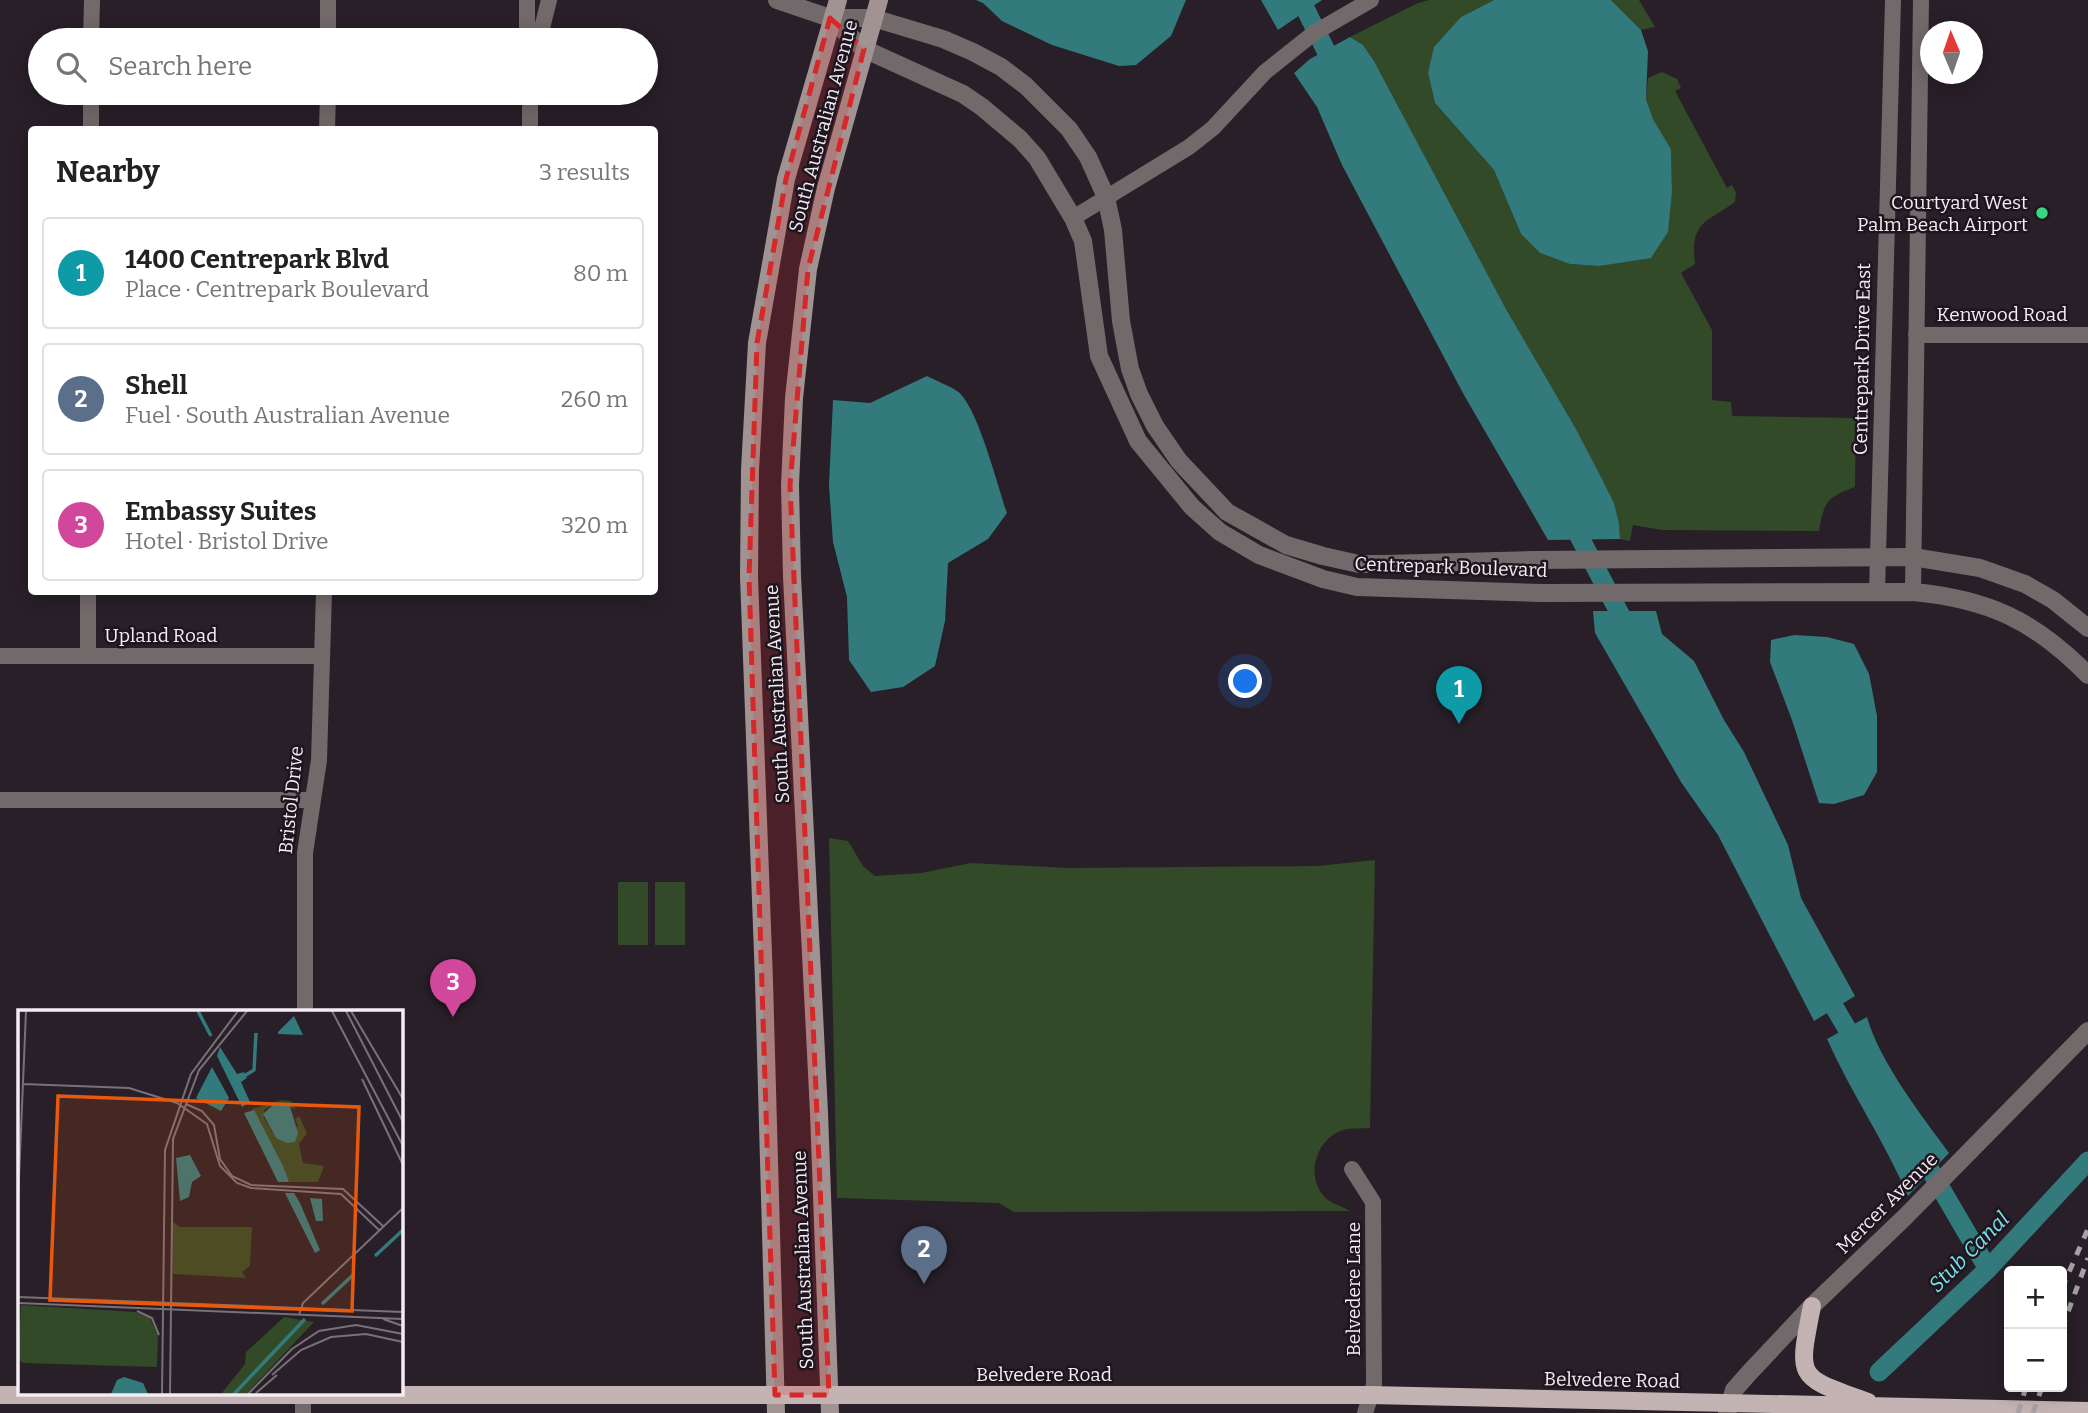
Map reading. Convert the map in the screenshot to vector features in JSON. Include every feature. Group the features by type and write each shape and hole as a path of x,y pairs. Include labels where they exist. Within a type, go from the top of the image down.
{"main road":[{"name":"South Australian Avenue","path":"776,1404 750,590 750,470 757,343 786,179 830,18 838,0"},
{"name":"South Australian Avenue","path":"830,1404 790,485 794,398 808,269 826,188 876,9"},
{"path":"1812,1306 1803,1354 1808,1374 1823,1386 1881,1407"},
{"name":"Belvedere Road","path":"0,1395 18,1395"},
{"name":"Belvedere Road","path":"50,1396 303,1401 1367,1404 2088,1411"}],"street":[{"path":"92,0 92,28"},
{"path":"328,0 328,28"},
{"path":"527,0 527,28"},
{"path":"542,28 549,0"},
{"path":"777,0 830,18"},
{"path":"1073,218 1189,147 1213,128 1265,72 1314,33 1371,0"},
{"name":"Centrepark Drive East","path":"1877,592 1893,0"},
{"path":"1913,592 1921,0"},
{"name":"Centrepark Boulevard","path":"830,18 876,9 973,52 1001,67 1026,86 1069,129 1088,157 1106,197 1113,230 1125,347 1139,394 1155,426 1179,461 1227,512 1286,545 1359,564 1913,556 1980,568 2025,584 2053,600 2088,628"},
{"name":"Centrepark Boulevard","path":"830,18 864,48 963,94 1002,122 1037,158 1073,218 1083,241 1099,356 1138,441 1192,507 1220,532 1259,555 1323,579 1357,587 1541,593 1913,592 1966,600 2010,615 2063,650 2088,675"},
{"path":"91,105 91,126"},
{"path":"327,126 328,105"},
{"path":"530,105 530,126"},
{"name":"Kenwood Road","path":"1916,335 2088,335"},
{"path":"88,595 88,656"},
{"name":"Bristol Drive","path":"304,1010 305,853 318,760 324,595"},
{"name":"Upland Road","path":"0,656 322,656"},
{"path":"0,800 313,800"},
{"name":"Mercer Avenue","path":"1728,1408 1738,1385 1812,1306 1905,1217 2088,1031"},
{"name":"Belvedere Lane","path":"1352,1169 1373,1202 1374,1385 1367,1404"}],"highlighted area":[{"path":"830,18 864,49 808,269 790,485 829,1395 775,1395 749,577 757,343 786,179"}],"green space":[{"path":"1429,0 1494,0 1461,17 1428,73 1435,103 1494,170 1521,234 1540,253 1571,264 1599,266 1661,242 1667,232 1672,192 1671,149 1653,119 1646,99 1648,78 1662,72 1677,79 1681,88 1675,91 1727,188 1732,185 1736,193 1735,202 1702,225 1695,239 1695,264 1681,273 1712,330 1712,400 1731,402 1732,416 1856,418 1855,487 1838,494 1828,502 1819,531 1662,530 1633,525 1630,541 1620,539 1614,503 1576,429 1506,309 1374,61 1363,45 1350,37"},
{"path":"1611,0 1639,0 1655,27 1641,30"},
{"path":"829,838 848,841 863,866 875,876 921,873 971,863 1068,868 1317,866 1375,860 1370,1128 1346,1129 1330,1137 1319,1151 1315,1168 1317,1186 1322,1194 1350,1211 1014,1212 999,1203 837,1198"},
{"path":"618,882 648,882 648,945 618,945"},
{"path":"655,882 685,882 685,945 655,945"}],"water":[{"path":"976,0 1186,0 1171,36 1136,65 1119,66 1052,45 1002,21"},
{"path":"1261,0 1322,0 1278,30"},
{"path":"1494,0 1611,0 1641,30 1648,51 1646,99 1653,119 1671,149 1672,192 1668,232 1651,258 1599,266 1570,264 1540,253 1521,234 1494,170 1435,103 1428,73 1434,47 1461,17"},
{"path":"1350,37 1363,45 1374,61 1506,309 1576,429 1614,503 1620,539 1548,540 1464,395 1342,165 1317,107 1294,73 1310,59"},
{"path":"927,376 957,391 965,399 979,428 1007,513 988,539 948,563 945,621 935,666 903,687 871,692 849,660 847,597 833,542 829,485 833,400 870,403"},
{"path":"1593,611 1656,611 1662,634 1694,661 1724,720 1744,752 1788,845 1801,898 1855,996 1814,1021 1718,835 1681,782 1595,633"},
{"path":"1794,635 1827,637 1854,644 1869,674 1877,716 1877,772 1864,795 1834,804 1819,803 1770,662 1771,640"},
{"path":"1867,1017 1891,1070 1949,1153 1908,1196 1827,1039"}],"waterway":[{"path":"1301,0 1336,71"},
{"path":"1569,517 1630,633"},
{"path":"1823,988 1859,1049"},
{"path":"1919,1151 1988,1269"},
{"name":"Stub Canal","path":"1879,1372 1988,1269 2088,1161"}],"railway":[{"path":"2067,1277 2088,1229"},
{"path":"2067,1315 2088,1258"},
{"path":"2018,1413 2024,1392"},
{"path":"2033,1413 2040,1392"}],"place":[{"name":"Courtyard West Palm Beach Airport","path":"2042,213"},
{"name":"1400 Centrepark Blvd","path":"1459,724"},
{"name":"Embassy Suites","path":"453,1017"},
{"name":"Shell","path":"924,1284"}]}
